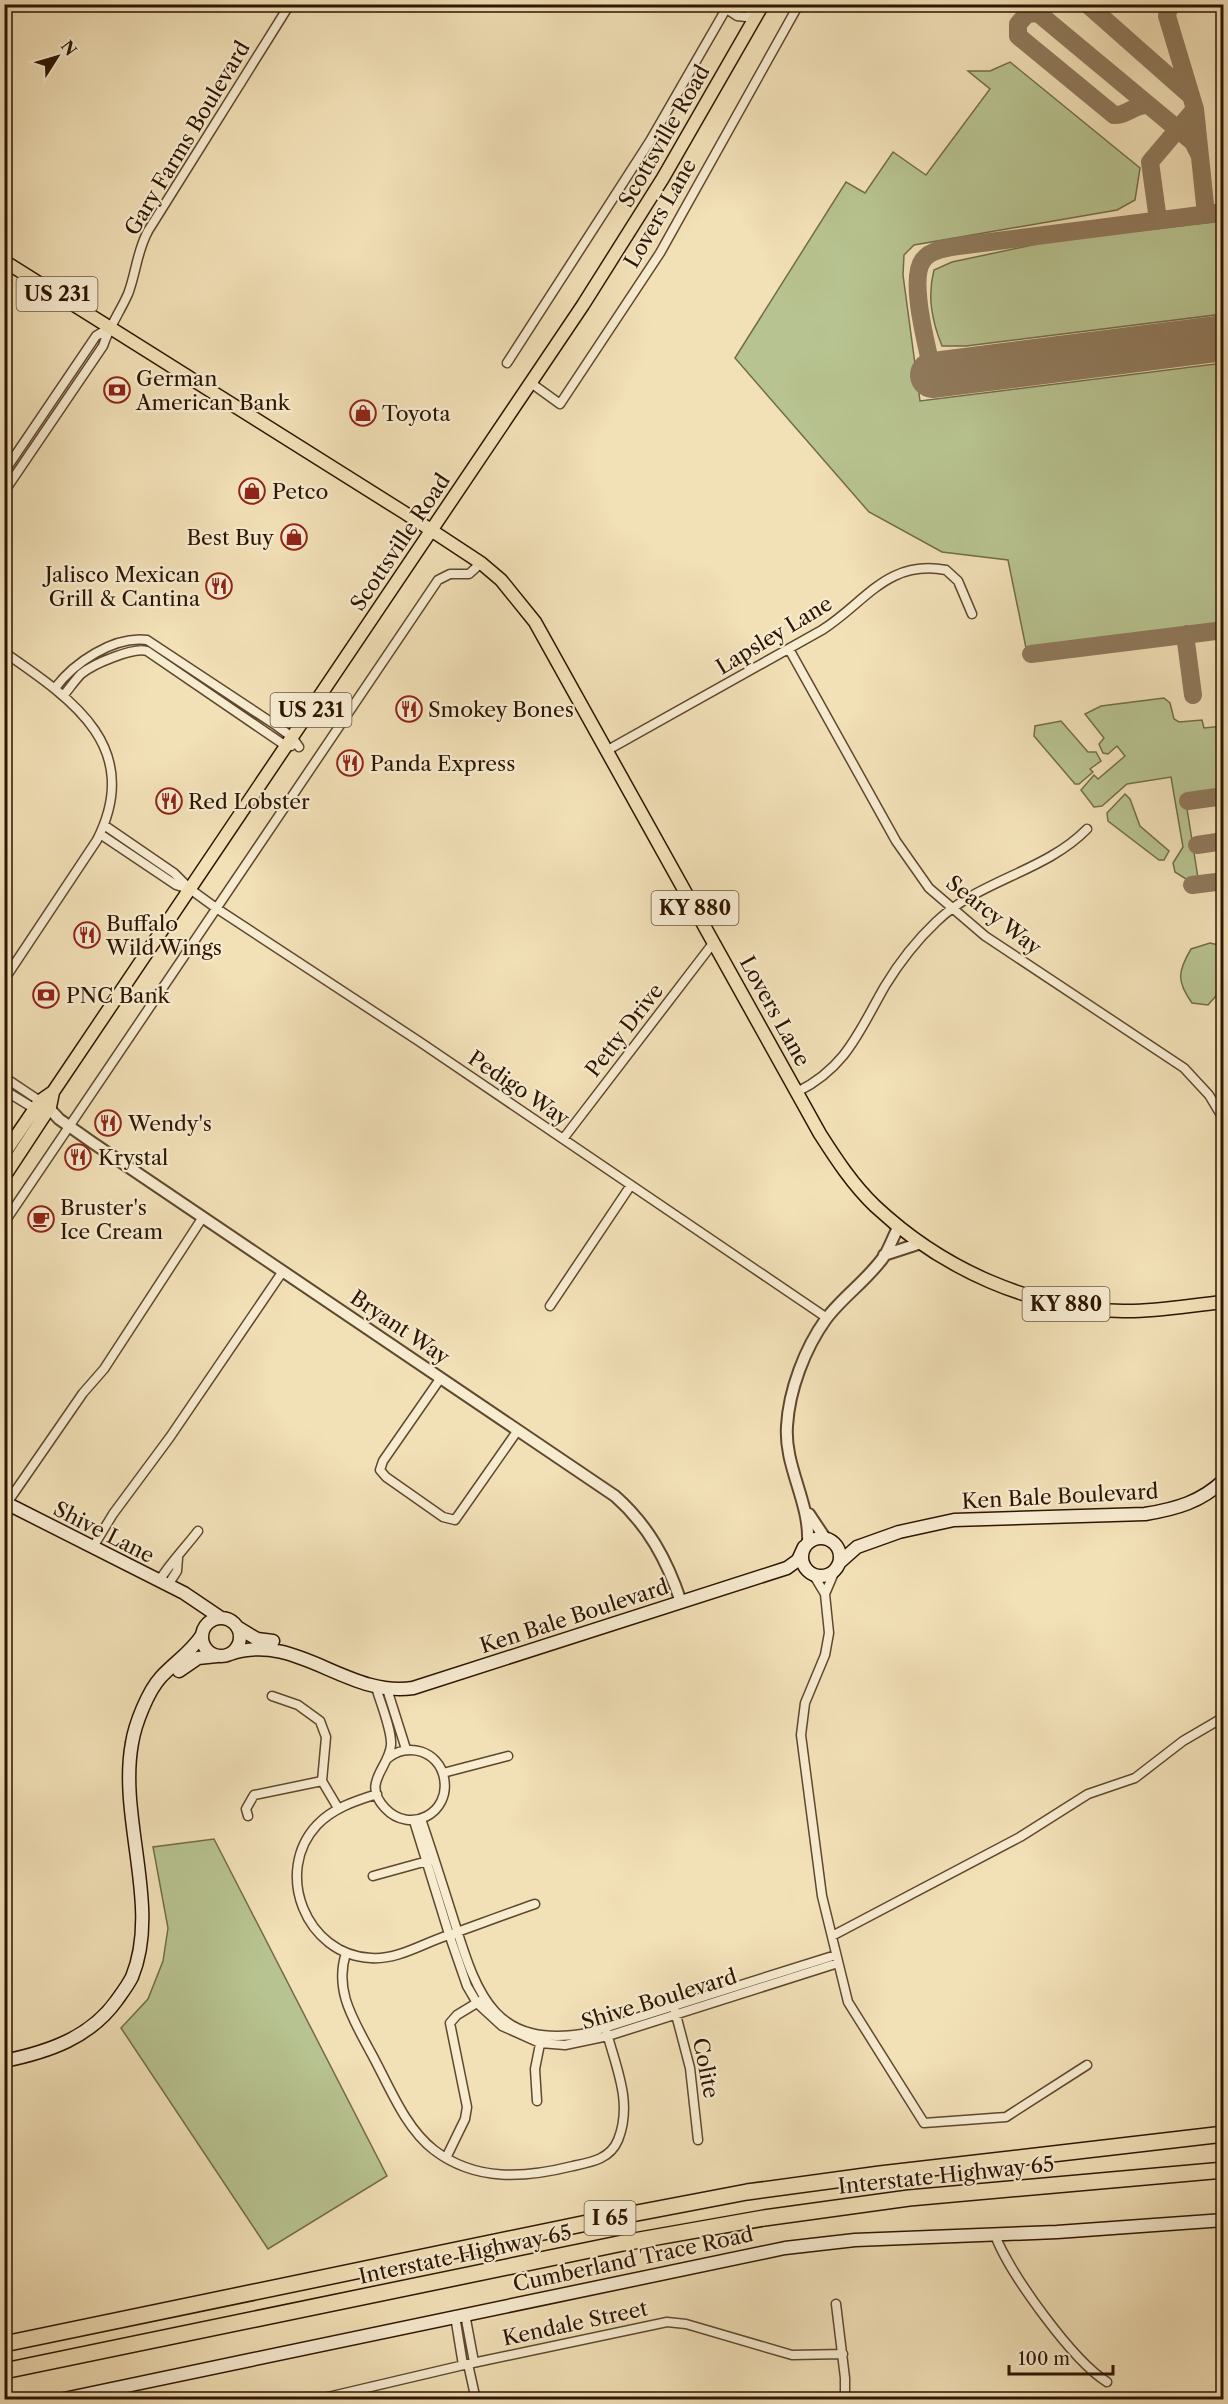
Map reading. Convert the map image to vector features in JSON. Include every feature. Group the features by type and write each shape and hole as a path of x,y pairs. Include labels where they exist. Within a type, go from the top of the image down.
{"highway":[{"name":"I 65","path":"4,2344 616,2217 747,2193 880,2174 1224,2134"},
{"name":"Interstate Highway 65","path":"4,2371 623,2243 764,2218 909,2198 1224,2170"}],"main road":[{"name":"Scottsville Road","path":"4,1177 53,1092 531,383 644,211 763,4"},
{"name":"US 231","path":"4,261 431,530"},
{"name":"Lovers Lane","path":"431,530 481,563 501,580 535,622 797,1092 846,1174 875,1206 921,1243 974,1275 1050,1302 1123,1311 1224,1302"},
{"name":"Scottsville Road","path":"4,1154 43,1108"},
{"name":"Ken Bale Boulevard","path":"152,1693 198,1658 225,1655 246,1648 281,1650 378,1687 413,1688 787,1568 826,1575 857,1547 899,1533 954,1520 1145,1515 1172,1510 1199,1500 1224,1480"},
{"name":"Shive Lane","path":"6,1503 164,1583 221,1618"},
{"path":"787,1568 798,1560 806,1545 828,1539 844,1546 857,1547"},
{"path":"828,1539 839,1550 838,1566"},
{"path":"806,1545 802,1560 810,1573"},
{"path":"187,1596 200,1616 209,1652 225,1655 239,1642 237,1627"},
{"path":"203,1633 212,1620 221,1618 230,1620 257,1639 286,1644 314,1654 378,1687"},
{"name":"Ken Bale Boulevard","path":"4,2061 43,2053 82,2034 107,2013 131,1979 139,1952 142,1921 131,1819 131,1745 136,1724 159,1679 188,1653 203,1633"},
{"name":"Cumberland Trace Road","path":"59,2400 784,2248 855,2240 995,2235 1224,2220"}],"street":[{"name":"Gary Farms Boulevard","path":"109,327 127,295 138,254 148,231 290,4"},
{"path":"744,4 755,18"},
{"name":"Lovers Lane","path":"531,383 560,404 660,253 799,4"},
{"path":"507,363 646,148 723,7 737,16 755,18"},
{"path":"4,472 96,336 109,327"},
{"path":"4,492 103,346 109,327"},
{"path":"4,1223 438,580 450,574 469,574 481,563"},
{"name":"Lapsley Lane","path":"606,751 839,620 880,582 914,571 940,569 951,573 961,586 972,614"},
{"path":"55,688 68,671 86,657 128,640 147,639 289,741"},
{"name":"Searcy Way","path":"789,649 902,851 929,888 985,936 1184,1068 1209,1095 1224,1120"},
{"path":"63,696 85,671 118,656 141,650 289,741"},
{"path":"4,652 55,688 92,723 105,746 111,789 100,834 4,980"},
{"path":"104,825 174,873 190,889"},
{"path":"797,1092 819,1081 840,1062 860,1034 886,984 904,958 934,924 952,910 1008,876 1058,853 1087,829"},
{"path":"100,834 176,885 190,889"},
{"name":"Pedigo Way","path":"190,889 420,1041 827,1318"},
{"name":"Petty Drive","path":"562,1139 714,942"},
{"name":"Bryant Way","path":"4,1077 70,1127 609,1492 634,1515 666,1561 681,1602"},
{"name":"Bryant Way","path":"4,1090 43,1108"},
{"path":"550,1306 631,1185"},
{"path":"6,1503 83,1393 104,1369 203,1217"},
{"path":"806,1545 808,1528 788,1454 788,1414 805,1357 827,1318 884,1255 899,1226"},
{"path":"884,1255 921,1243"},
{"path":"93,1547 113,1514 170,1437 283,1271"},
{"path":"440,1379 382,1461 381,1470 386,1478 443,1517 454,1520 518,1430"},
{"path":"802,1500 816,1528 828,1539"},
{"path":"164,1583 168,1566 178,1558 198,1531"},
{"path":"825,1594 838,1566"},
{"path":"810,1573 825,1594 829,1633 825,1655 805,1703 801,1735 822,1896 848,2002 924,2123 1006,2117 1087,2065"},
{"path":"378,1687 406,1749"},
{"path":"378,1687 391,1739 387,1759 377,1776 377,1794 382,1805 393,1816 418,1820 433,1812 441,1803 445,1790 443,1773 431,1756 417,1750 406,1749 387,1759"},
{"path":"272,1696 298,1705 320,1720 326,1737 322,1781 338,1808"},
{"path":"832,1936 1020,1837 1088,1794 1135,1778 1183,1741 1224,1717"},
{"path":"443,1773 508,1756"},
{"path":"248,1816 246,1809 254,1795 322,1781"},
{"path":"377,1794 338,1808 318,1824 304,1844 298,1860 297,1887 304,1911 312,1926 328,1942 346,1953 371,1958 386,1958 535,1904"},
{"name":"Shive Boulevard","path":"418,1820 467,1986 480,2002 509,2022 541,2039 607,2032 676,2014 837,1959"},
{"path":"373,1876 431,1860"},
{"path":"346,1953 342,1983 346,2006 412,2125 429,2146 446,2158 481,2172 514,2176 574,2166 595,2161 609,2154 620,2134 624,2109 622,2083 607,2032"},
{"name":"Shive Boulevard","path":"607,2032 674,2004 837,1959"},
{"path":"446,2158 463,2125 467,2107 450,2023 480,2002"},
{"name":"Colite","path":"674,2004 690,2068 698,2140"},
{"path":"537,2101 535,2069 541,2039"},
{"path":"995,2235 1003,2253 1048,2320 1089,2369 1107,2382"},
{"path":"836,2304 843,2354 845,2400"},
{"path":"460,2315 476,2400"},
{"name":"Kendale Street","path":"315,2400 468,2364 667,2322 694,2326 799,2356 843,2354"},
{"path":"1212,2400 1224,2395"}],"green space":[{"path":"1010,62 1140,168 1135,200 1117,210 914,245 904,255 903,275 920,401 1223,363 1223,624 1026,648 1008,560 942,552 869,512 735,358 846,182 865,193 893,152 926,175 990,89 968,71 990,71"},
{"path":"1223,221 1223,314 966,346 942,346 932,309 931,290 934,270 952,262 1051,241"},
{"path":"1164,698 1170,703 1174,719 1179,722 1202,720 1204,728 1223,726 1223,792 1185,796 1198,878 1186,879 1175,872 1173,863 1183,847 1171,777 1127,784 1102,806 1094,807 1081,790 1094,775 1098,779 1125,756 1117,746 1108,754 1103,753 1099,744 1104,738 1085,714 1101,706"},
{"path":"1061,721 1088,752 1096,752 1101,761 1090,769 1093,772 1079,784 1075,784 1034,736 1035,726"},
{"path":"1125,794 1130,799 1140,826 1169,851 1164,860 1159,860 1108,821 1107,813"},
{"path":"1210,943 1223,946 1223,988 1208,1005 1192,1003 1181,982 1181,970 1191,949"},
{"path":"214,1839 387,2176 268,2249 121,2028 148,1999 163,1961 168,1928 153,1847"}],"taxiway":[{"path":"1087,4 1191,96"},
{"path":"1158,220 1150,162 1195,109 1167,16 1170,4"},
{"path":"1148,105 1114,115 1018,36 1018,24 1027,14 1038,13 1193,142 1200,156"},
{"path":"1195,109 1206,214"},
{"path":"933,375 918,298 919,270 923,260 932,253 955,246 1224,212"},
{"path":"1031,654 1224,630"},
{"path":"1187,634 1193,695"},
{"path":"1188,801 1224,796"},
{"path":"1197,845 1224,841"},
{"path":"1192,885 1224,881"}],"runway":[{"path":"933,375 1224,338"}],"place":[{"name":"German American Bank","path":"117,390"},
{"name":"Toyota","path":"363,413"},
{"name":"Petco","path":"252,491"},
{"name":"Best Buy","path":"294,537"},
{"name":"Jalisco Mexican Grill & Cantina","path":"219,586"},
{"name":"Smokey Bones","path":"409,709"},
{"name":"Panda Express","path":"350,763"},
{"name":"Red Lobster","path":"169,801"},
{"name":"Buffalo Wild Wings","path":"87,935"},
{"name":"PNC Bank","path":"46,995"},
{"name":"Wendy's","path":"108,1123"},
{"name":"Krystal","path":"78,1157"},
{"name":"Bruster's Ice Cream","path":"41,1219"}]}
